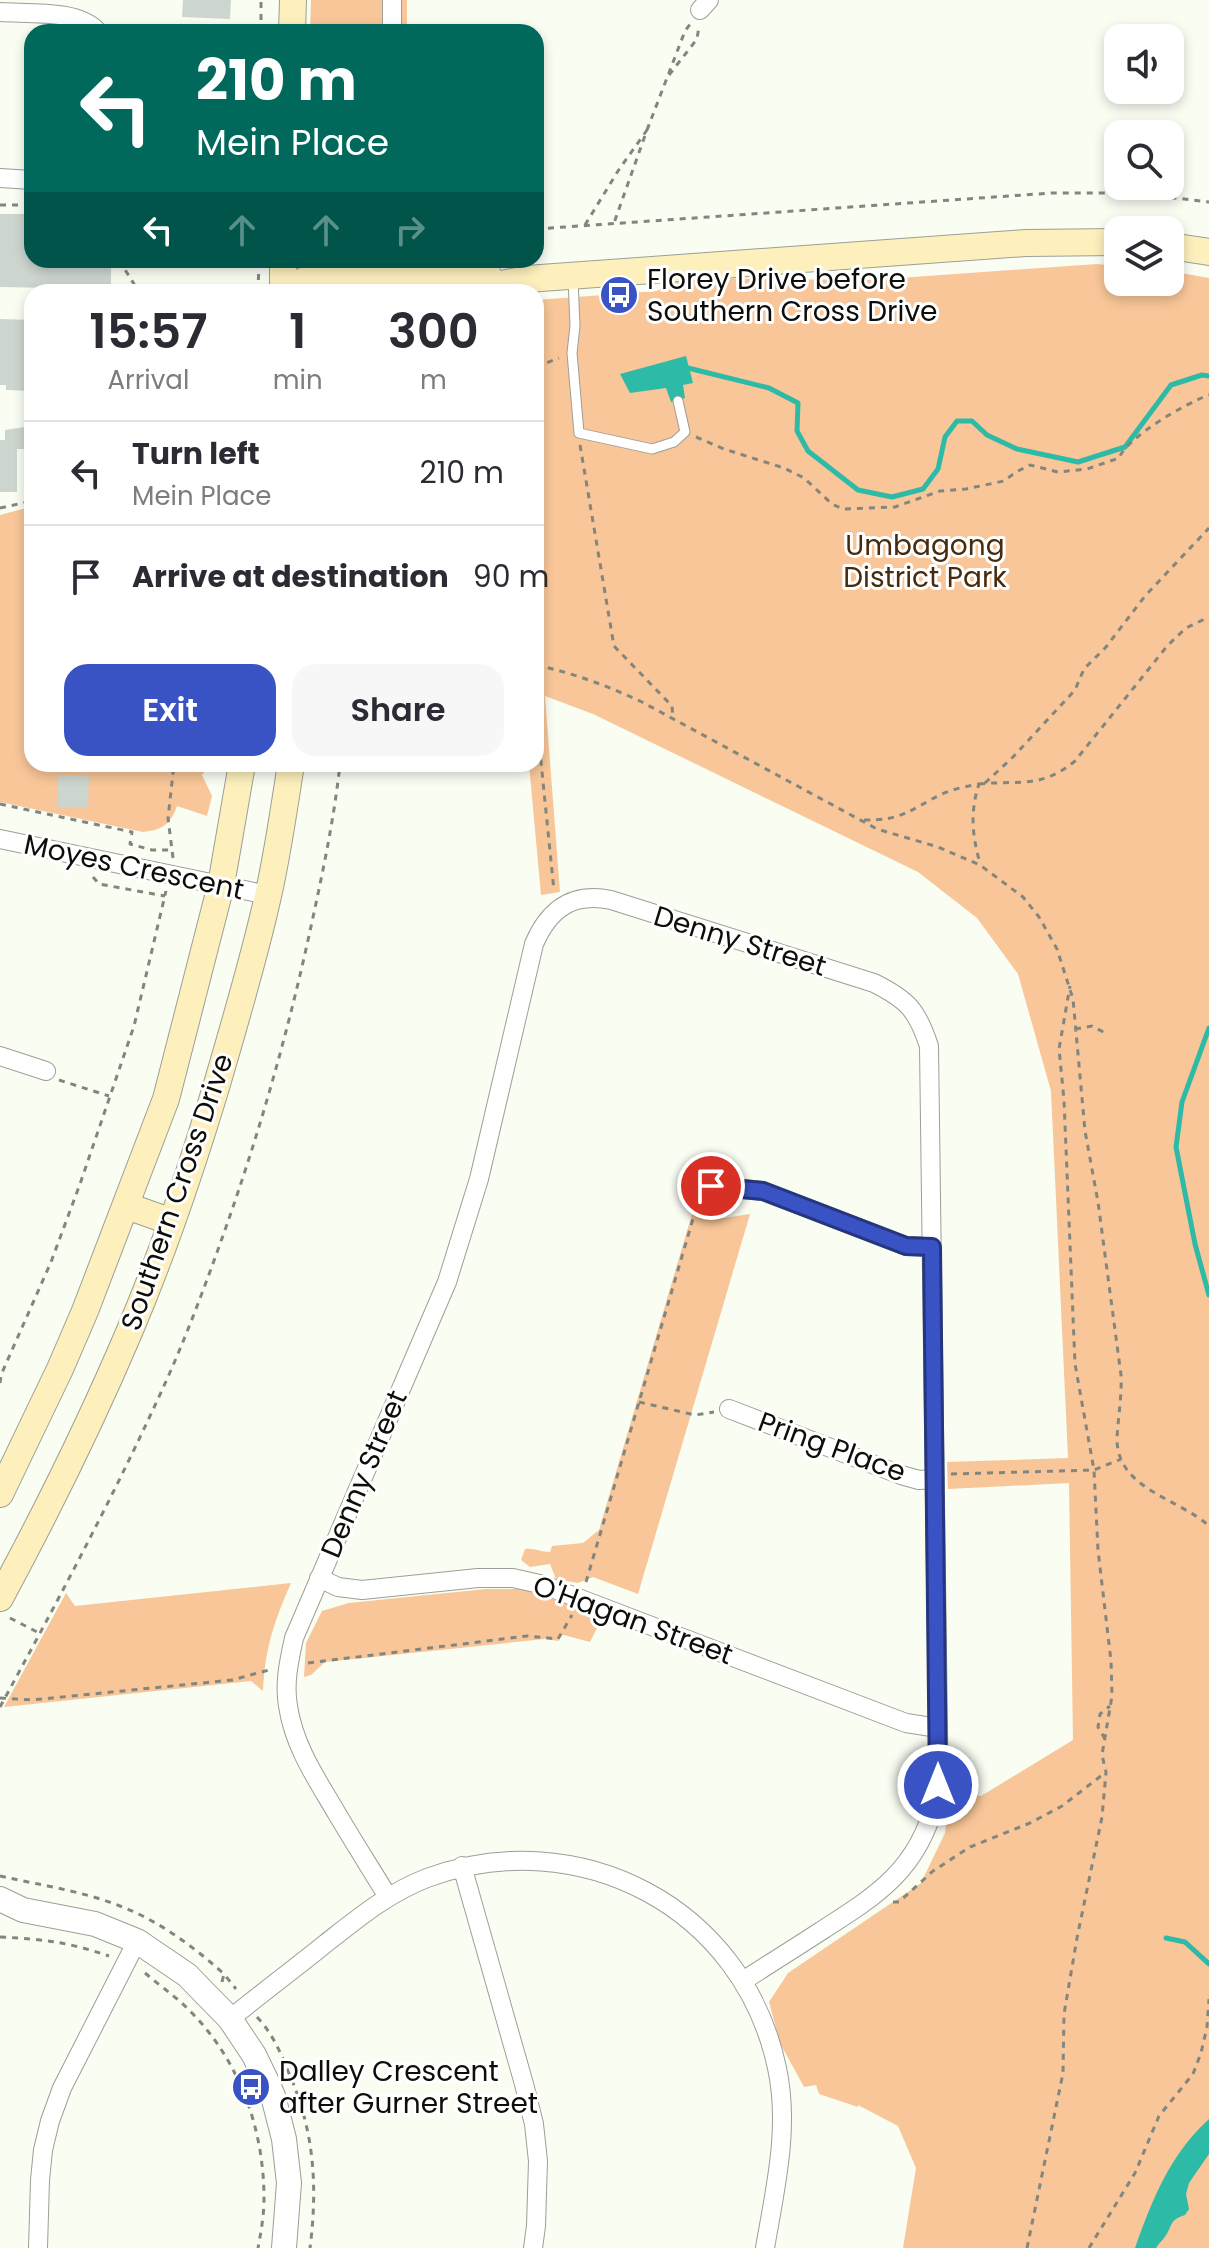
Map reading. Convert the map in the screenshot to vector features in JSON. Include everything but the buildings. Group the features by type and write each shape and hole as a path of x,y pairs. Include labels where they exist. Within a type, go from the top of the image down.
{"main road":[{"path":"292,24 293,0"},
{"path":"502,284 573,275 1026,243 1104,242"},
{"path":"1184,248 1209,252"},
{"path":"347,268 359,278"},
{"path":"301,284 359,278 481,274 527,279"},
{"name":"Southern Cross Drive","path":"0,1494 60,1369 127,1206 166,1099 221,885 241,772"},
{"name":"Southern Cross Drive","path":"3,1607 131,1329 172,1222 234,1027 268,895 290,772"},
{"path":"127,1206 172,1222"}],"street":[{"path":"392,0 392,24"},
{"path":"0,12 72,17 89,24"},
{"path":"0,178 24,180"},
{"name":"Moyes Crescent","path":"0,839 268,895"},
{"name":"Denny Street","path":"388,1897 310,1769 296,1738 288,1705 288,1666 294,1638 447,1282 479,1179 534,944 542,926 563,906 582,899 611,900 874,983 906,1002 921,1022 929,1046 938,1728 935,1803 923,1837 898,1874 864,1904 743,1981"},
{"path":"0,1056 46,1071"},
{"path":"711,1186 763,1191 906,1246 932,1247"},
{"name":"Pring Place","path":"729,1409 901,1475 919,1480 935,1477"},
{"name":"O'Hagan Street","path":"319,1578 338,1587 362,1590 478,1578 513,1578 544,1585 906,1723 938,1728"},
{"path":"230,2019 371,1908 424,1879 462,1866 537,1860 597,1871 629,1882 692,1922 720,1950 743,1981 759,2011 777,2069 782,2125 765,2248"},
{"path":"462,1866 534,2124 538,2161 533,2248"},
{"path":"0,1899 12,1912 95,1924 131,1952 172,1962 230,2019 254,2055 269,2088 284,2139 289,2183 284,2248"},
{"path":"38,2248 40,2180 50,2121 62,2088 131,1952"}],"lane":[{"path":"573,275 575,326 572,353 579,433 652,449 674,442 685,432 678,401"}],"path":[{"path":"261,0 261,24"},
{"path":"669,75 697,39 705,5"},
{"path":"614,223 685,31 705,5"},
{"path":"584,225 647,130"},
{"path":"544,228 1052,193 1133,193 1209,202"},
{"path":"0,205 24,205"},
{"path":"269,268 290,284"},
{"path":"544,364 572,353"},
{"path":"685,432 724,449 784,468 804,478 832,504 843,509 895,507 940,491 1004,481 1030,465 1058,472 1103,465 1119,458 1122,451 1147,429 1209,395"},
{"path":"579,433 614,646 672,706 673,719"},
{"path":"0,508 24,503"},
{"path":"980,865 972,821 974,800 982,783 1013,757 1075,690 1084,669 1106,647 1145,596 1209,528"},
{"path":"860,820 896,818 955,789 982,783 1034,782 1064,770 1075,761 1168,645 1186,628 1209,617"},
{"path":"544,667 614,689 877,829 938,847 980,865 1023,897 1039,917 1057,949 1070,986 1085,1131 1098,1202 1121,1375 1117,1439 1121,1459 1138,1481 1209,1526"},
{"path":"173,772 168,818 173,861"},
{"path":"0,1707 2,1698 92,1537 159,1398 200,1300 240,1188 277,1066 320,882 339,772"},
{"path":"542,772 556,911"},
{"path":"0,804 132,832 130,844 152,850 172,850"},
{"path":"0,1383 56,1249 134,1026 167,888"},
{"path":"1027,2248 1063,2073 1064,2014 1102,1817 1106,1772 1102,1755 1110,1706 1111,1661 1098,1550 1094,1470 1075,1364 1064,1100 1059,1049 1070,986"},
{"path":"1075,1029 1092,1026 1105,1033"},
{"path":"46,1071 49,1077 109,1096"},
{"path":"2,1698 32,1700 232,1680 288,1666 527,1636 558,1639 581,1597 698,1202 711,1186"},
{"path":"639,1402 695,1415 729,1409"},
{"path":"935,1477 1094,1470 1121,1459"},
{"path":"3,1607 40,1634"},
{"path":"1105,1739 1098,1727 1100,1714 1110,1706"},
{"path":"864,1904 899,1902 933,1871 970,1847 1030,1823 1062,1806 1106,1772"},
{"path":"0,1937 46,1939 131,1952 141,1971 188,2009 222,2050 247,2097 261,2149 265,2202 258,2248"},
{"path":"1089,2248 1135,2173 1159,2116 1193,2074 1207,2027 1209,1999"}],"green space":[{"path":"311,0 407,0 407,24 310,24"},
{"name":"Umbagong District Park","path":"1097,264 1104,265 1104,296 1184,296 1184,274 1209,278 1209,2248 903,2248 916,2168 898,2126 858,2105 819,2094 816,2085 804,2087 780,2043 769,2002 788,1973 921,1883 945,1833 950,1795 981,1796 1073,1740 1069,1483 948,1489 947,1462 1068,1458 1051,1091 1018,974 977,918 918,872 593,714 545,696 560,892 541,895 530,772 544,772 544,299 657,291 676,278 871,280"},
{"path":"24,509 24,772 204,772 202,775 212,796 207,816 177,806 165,825 143,832 0,802 0,515"},
{"path":"692,1214 711,1220 750,1214 638,1594 593,1577 578,1583 556,1579 550,1564 530,1567 521,1560 525,1549 550,1552 552,1546 583,1543 599,1530"},
{"path":"291,1583 271,1636 263,1691 251,1681 4,1707 66,1593 75,1606"},
{"path":"486,1589 521,1589 599,1614 601,1620 590,1642 560,1634 559,1641 545,1639 325,1662 311,1675 304,1677 306,1643 322,1611 349,1603"}],"water":[{"path":"686,356 693,383 683,385 685,398 671,402 666,388 630,393 620,374"},
{"path":"1209,2119 1209,2154 1189,2183 1186,2194 1189,2209 1173,2222 1156,2248 1135,2248 1156,2195 1173,2163"}],"waterway":[{"path":"688,368 769,388 798,403 797,431 808,451 858,490 892,497 923,489 938,469 945,437 957,421 972,421 987,435 1017,449 1078,462 1125,447 1171,385 1202,375 1209,376"},
{"path":"1209,1028 1182,1102 1176,1147 1195,1244 1209,1295"},
{"path":"1166,1938 1185,1942 1209,1964"}],"place":[{"name":"Florey Drive before Southern Cross Drive","path":"619,295"},
{"name":"Dalley Crescent after Gurner Street","path":"251,2087"}],"route":[{"path":"711,1186 763,1191 906,1246 932,1247 938,1785"}]}
